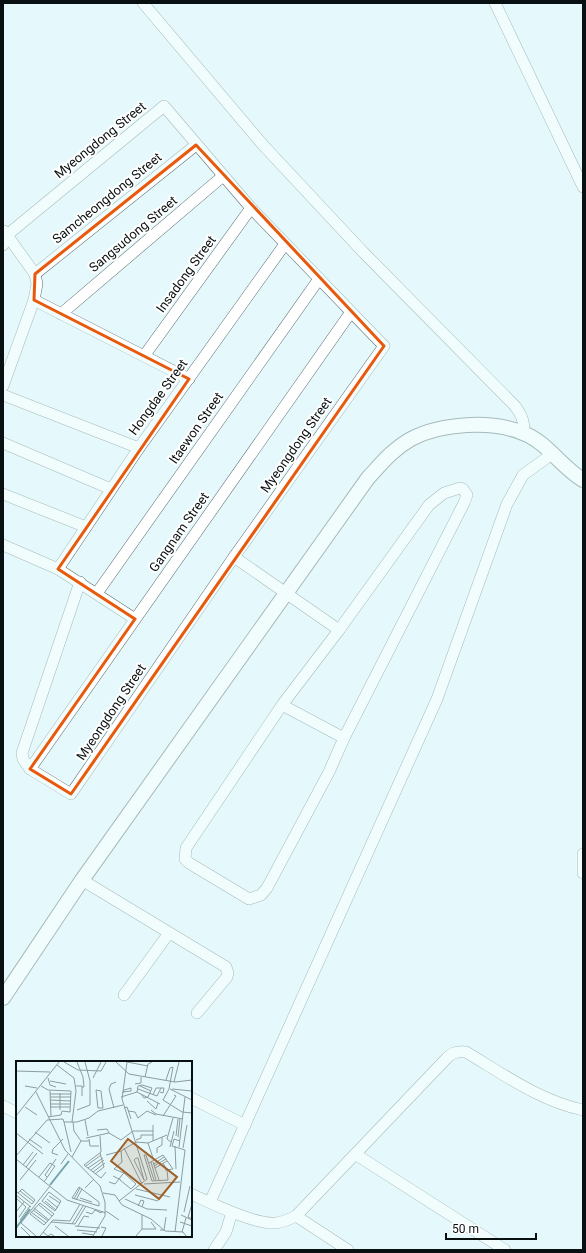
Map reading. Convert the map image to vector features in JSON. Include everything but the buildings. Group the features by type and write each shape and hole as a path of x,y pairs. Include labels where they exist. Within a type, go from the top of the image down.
{"street":[{"path":"495,3 583,187"},
{"path":"145,4 269,151 364,253 515,406 522,415 524,422 524,433"},
{"name":"Myeongdong Street","path":"4,237 164,106 251,208 384,346 234,557 71,794 30,769"},
{"name":"Samcheongdong Street","path":"35,274 196,145"},
{"name":"Sangsudong Street","path":"61,314 223,176"},
{"name":"Insadong Street","path":"144,356 251,208"},
{"path":"3,386 34,300 37,284 35,274 4,237"},
{"name":"Hongdae Street","path":"58,569 139,448 286,244"},
{"name":"Itaewon Street","path":"97,593 319,278"},
{"path":"34,300 189,379"},
{"name":"Gangnam Street","path":"30,769 351,312"},
{"path":"3,395 139,448"},
{"path":"3,998 82,880 368,478 389,455 411,439 435,430 464,424 501,427 524,433 538,442 568,469 583,480"},
{"path":"3,443 111,489"},
{"path":"210,1202 437,699 507,504 523,475 552,454"},
{"path":"460,488 463,489 466,495 464,504 344,738 329,772 266,888 261,894 249,899 189,863 186,859 186,848 282,705 339,630 428,505 444,493 460,488"},
{"path":"3,494 86,527"},
{"path":"3,545 58,569 135,619"},
{"path":"234,557 339,630"},
{"path":"30,769 23,759 22,753 80,582"},
{"path":"282,705 344,738"},
{"path":"583,854 583,874"},
{"path":"82,880 223,965 228,970 227,977 197,1013"},
{"path":"124,995 169,933"},
{"path":"192,1194 232,1212 262,1222 275,1223 296,1216 454,1052 466,1052 546,1098 583,1110"},
{"path":"192,1098 245,1125"},
{"path":"3,1106 16,1112"},
{"path":"355,1154 505,1250"},
{"path":"214,1250 226,1232 232,1212"},
{"path":"296,1216 348,1250"}],"highlighted area":[{"path":"196,145 384,346 71,794 30,769 135,619 58,569 189,379 34,300 35,274"}]}
